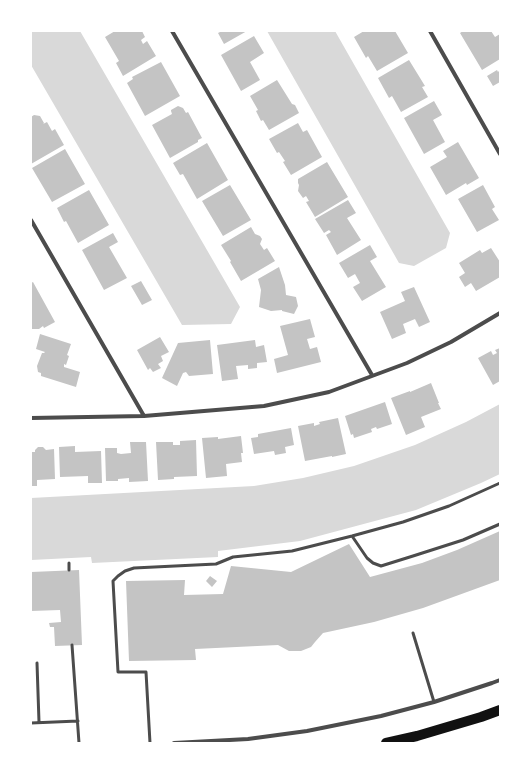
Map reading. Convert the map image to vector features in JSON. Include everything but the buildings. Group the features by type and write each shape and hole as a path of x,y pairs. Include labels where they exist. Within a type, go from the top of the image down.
{"main road":[{"path":"386,743 432,732 500,710"}],"street":[{"path":"172,31 372,375"},
{"path":"430,31 500,154"},
{"path":"31,220 144,416"},
{"path":"31,418 144,416 264,406 329,392 407,363 451,342 500,313"},
{"path":"174,743 248,739 307,731 381,716 434,702 500,680"}],"lane":[{"path":"150,743 146,672 118,672 113,582 118,576 125,571 134,568 216,564 233,557 292,551 403,522 449,506 500,483"},
{"path":"352,536 367,558 373,563 381,566 463,540 500,524"},
{"path":"68,562 69,570"},
{"path":"413,633 434,702"},
{"path":"72,645 79,743"},
{"path":"37,663 40,722"},
{"path":"31,723 78,720"}],"shaded area":[{"path":"31,31 80,31 240,307 231,324 182,325 31,65"},
{"path":"267,31 335,31 450,233 446,248 414,266 399,263"},
{"path":"500,404 500,474 416,510 300,541 218,551 218,557 92,563 91,557 31,560 31,498 254,486 303,478 354,466 415,445 466,422"}]}
